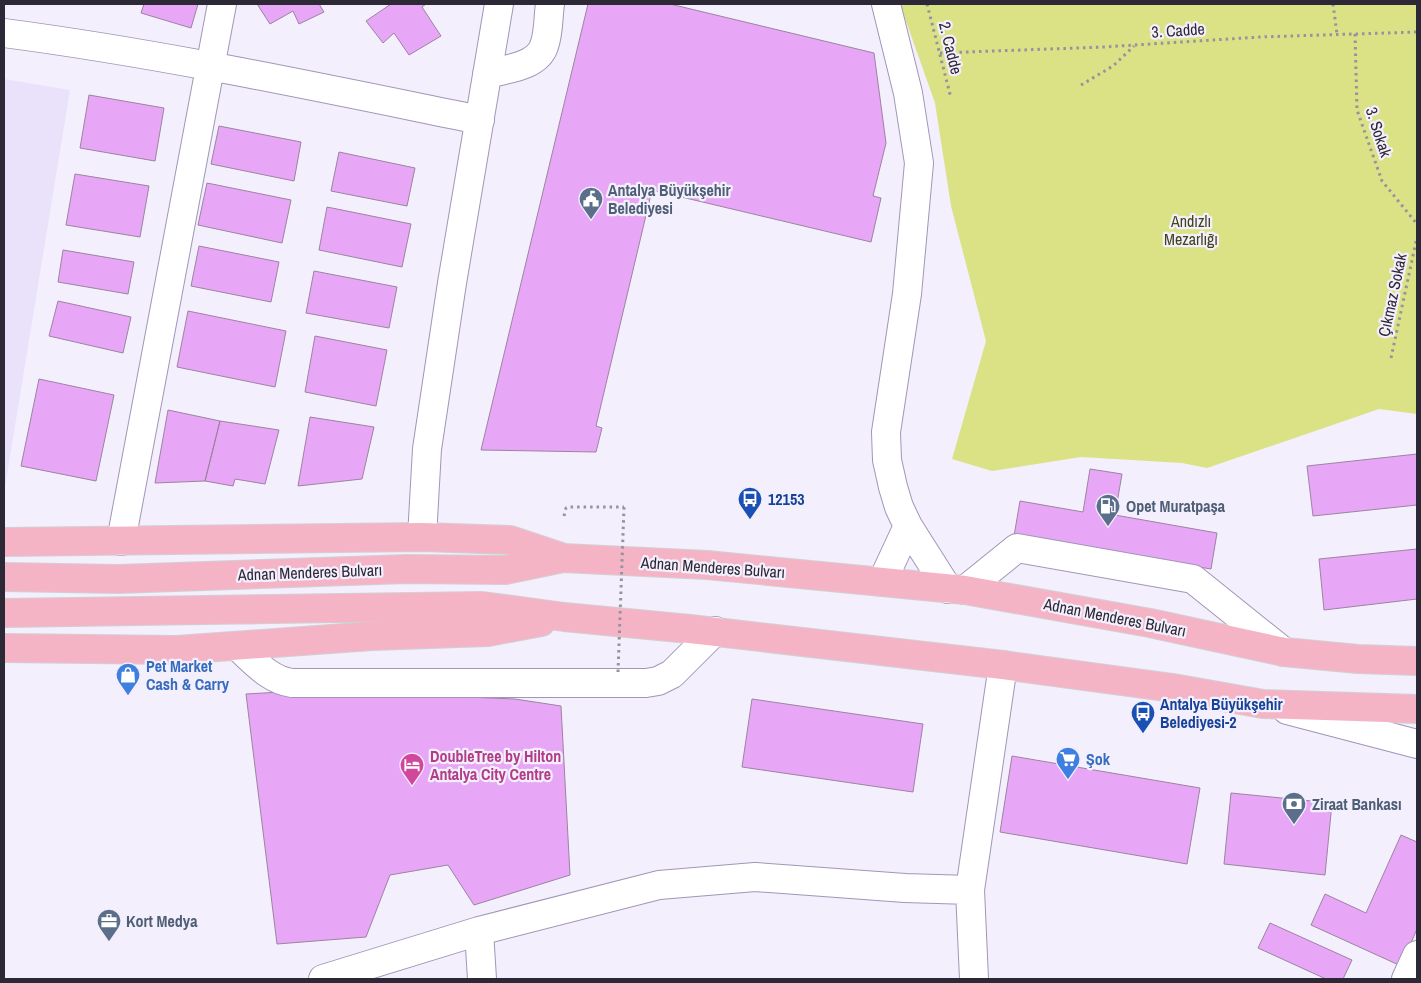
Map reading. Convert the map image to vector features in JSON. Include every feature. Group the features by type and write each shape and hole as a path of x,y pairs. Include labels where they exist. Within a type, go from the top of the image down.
{"main road":[{"path":"4,542 422,537 510,540 562,558"},
{"name":"Adnan Menderes Bulvarı","path":"4,577 118,579 406,569 504,570 562,558 707,565 957,589 1150,623 1284,652 1358,659 1417,661"},
{"path":"4,613 482,606 564,617 715,631 1003,665 1173,688 1263,704 1417,709"},
{"path":"4,648 177,650 372,636 488,632 564,617"}],"street":[{"path":"121,541 222,4"},
{"path":"422,537 427,449 452,283 499,4"},
{"path":"487,74 530,62 539,55 544,47 550,4"},
{"path":"886,4 908,92 919,163 907,294 886,432 887,460 892,487 908,526 957,589 1017,548 1193,579 1284,652"},
{"path":"4,34 68,42 210,65 480,120"},
{"path":"882,582 908,526"},
{"path":"237,646 270,676 292,683 646,684 658,681 672,674 715,631"},
{"path":"974,979 970,890 1003,665"},
{"path":"1263,704 1417,744"},
{"path":"323,979 479,931 659,885 755,877 905,888 970,890"},
{"path":"479,931 482,979"},
{"path":"1406,979 1417,955"}],"path":[{"name":"2. Cadde","path":"928,4 951,98"},
{"path":"1334,4 1337,34"},
{"name":"3. Cadde","path":"940,53 1135,45 1260,36 1417,32"},
{"name":"3. Sokak","path":"1356,34 1357,110 1382,181 1417,224"},
{"path":"1081,86 1113,66 1135,45"},
{"name":"Çıkmaz Sokak","path":"1391,358 1417,237"},
{"path":"564,516 566,508 569,507 624,507 618,672"}],"shaded area":[{"path":"4,79 70,90 4,493"}],"green space":[{"name":"Andızlı Mezarlığı","path":"902,4 1417,4 1417,414 1379,409 1207,468 1182,463 1081,457 992,471 952,459 986,341 951,206 935,103 902,10"}],"building":[{"path":"144,4 198,4 191,28 141,13"},
{"path":"257,4 319,4 324,12 299,24 293,11 270,24"},
{"path":"391,4 426,4 422,7 441,36 409,55 394,33 383,43 366,21"},
{"name":"Antalya Büyükşehir Belediyesi","path":"588,4 670,4 874,53 886,143 873,196 881,198 871,242 652,190 596,426 602,428 596,452 481,450"},
{"path":"89,95 164,108 155,161 80,148"},
{"path":"219,126 301,142 294,181 211,164"},
{"path":"339,152 415,168 407,206 331,191"},
{"path":"75,174 149,186 140,237 66,225"},
{"path":"207,183 291,200 282,243 198,225"},
{"path":"327,207 411,224 402,267 319,250"},
{"path":"199,246 279,262 271,302 191,286"},
{"path":"63,250 134,262 128,294 58,282"},
{"path":"314,271 397,287 389,328 306,313"},
{"path":"58,301 131,317 123,353 49,336"},
{"path":"188,311 286,331 275,387 177,367"},
{"path":"315,336 387,350 376,406 305,392"},
{"path":"39,379 114,395 96,481 21,466"},
{"path":"168,410 220,421 205,481 155,483"},
{"path":"310,417 374,427 362,479 298,486"},
{"path":"220,421 279,430 265,484 235,479 233,486 205,481"},
{"path":"1417,454 1417,505 1313,516 1307,466"},
{"path":"1090,469 1122,474 1115,515 1217,533 1211,569 1014,536 1020,501 1083,512"},
{"path":"1417,549 1417,599 1324,610 1319,559"},
{"name":"DoubleTree by Hilton Antalya City Centre","path":"353,688 515,699 561,706 570,875 474,905 448,865 390,875 366,937 277,944 246,694"},
{"path":"752,699 923,724 913,792 742,767"},
{"path":"1012,756 1200,788 1187,864 1000,832"},
{"path":"1231,793 1332,803 1325,875 1224,864"},
{"path":"1401,835 1417,842 1417,929 1401,966 1311,925 1325,894 1366,913"},
{"path":"1270,923 1352,960 1343,979 1326,979 1258,948"}],"place":[{"name":"Antalya Büyükşehir Belediyesi","path":"591,220"},
{"name":"12153","path":"750,520"},
{"name":"Opet Muratpaşa","path":"1108,527"},
{"name":"Pet Market Cash & Carry","path":"128,696"},
{"name":"Antalya Büyükşehir Belediyesi-2","path":"1143,734"},
{"name":"Şok","path":"1068,780"},
{"name":"DoubleTree by Hilton Antalya City Centre","path":"412,786"},
{"name":"Ziraat Bankası","path":"1294,825"},
{"name":"Kort Medya","path":"109,942"}]}
